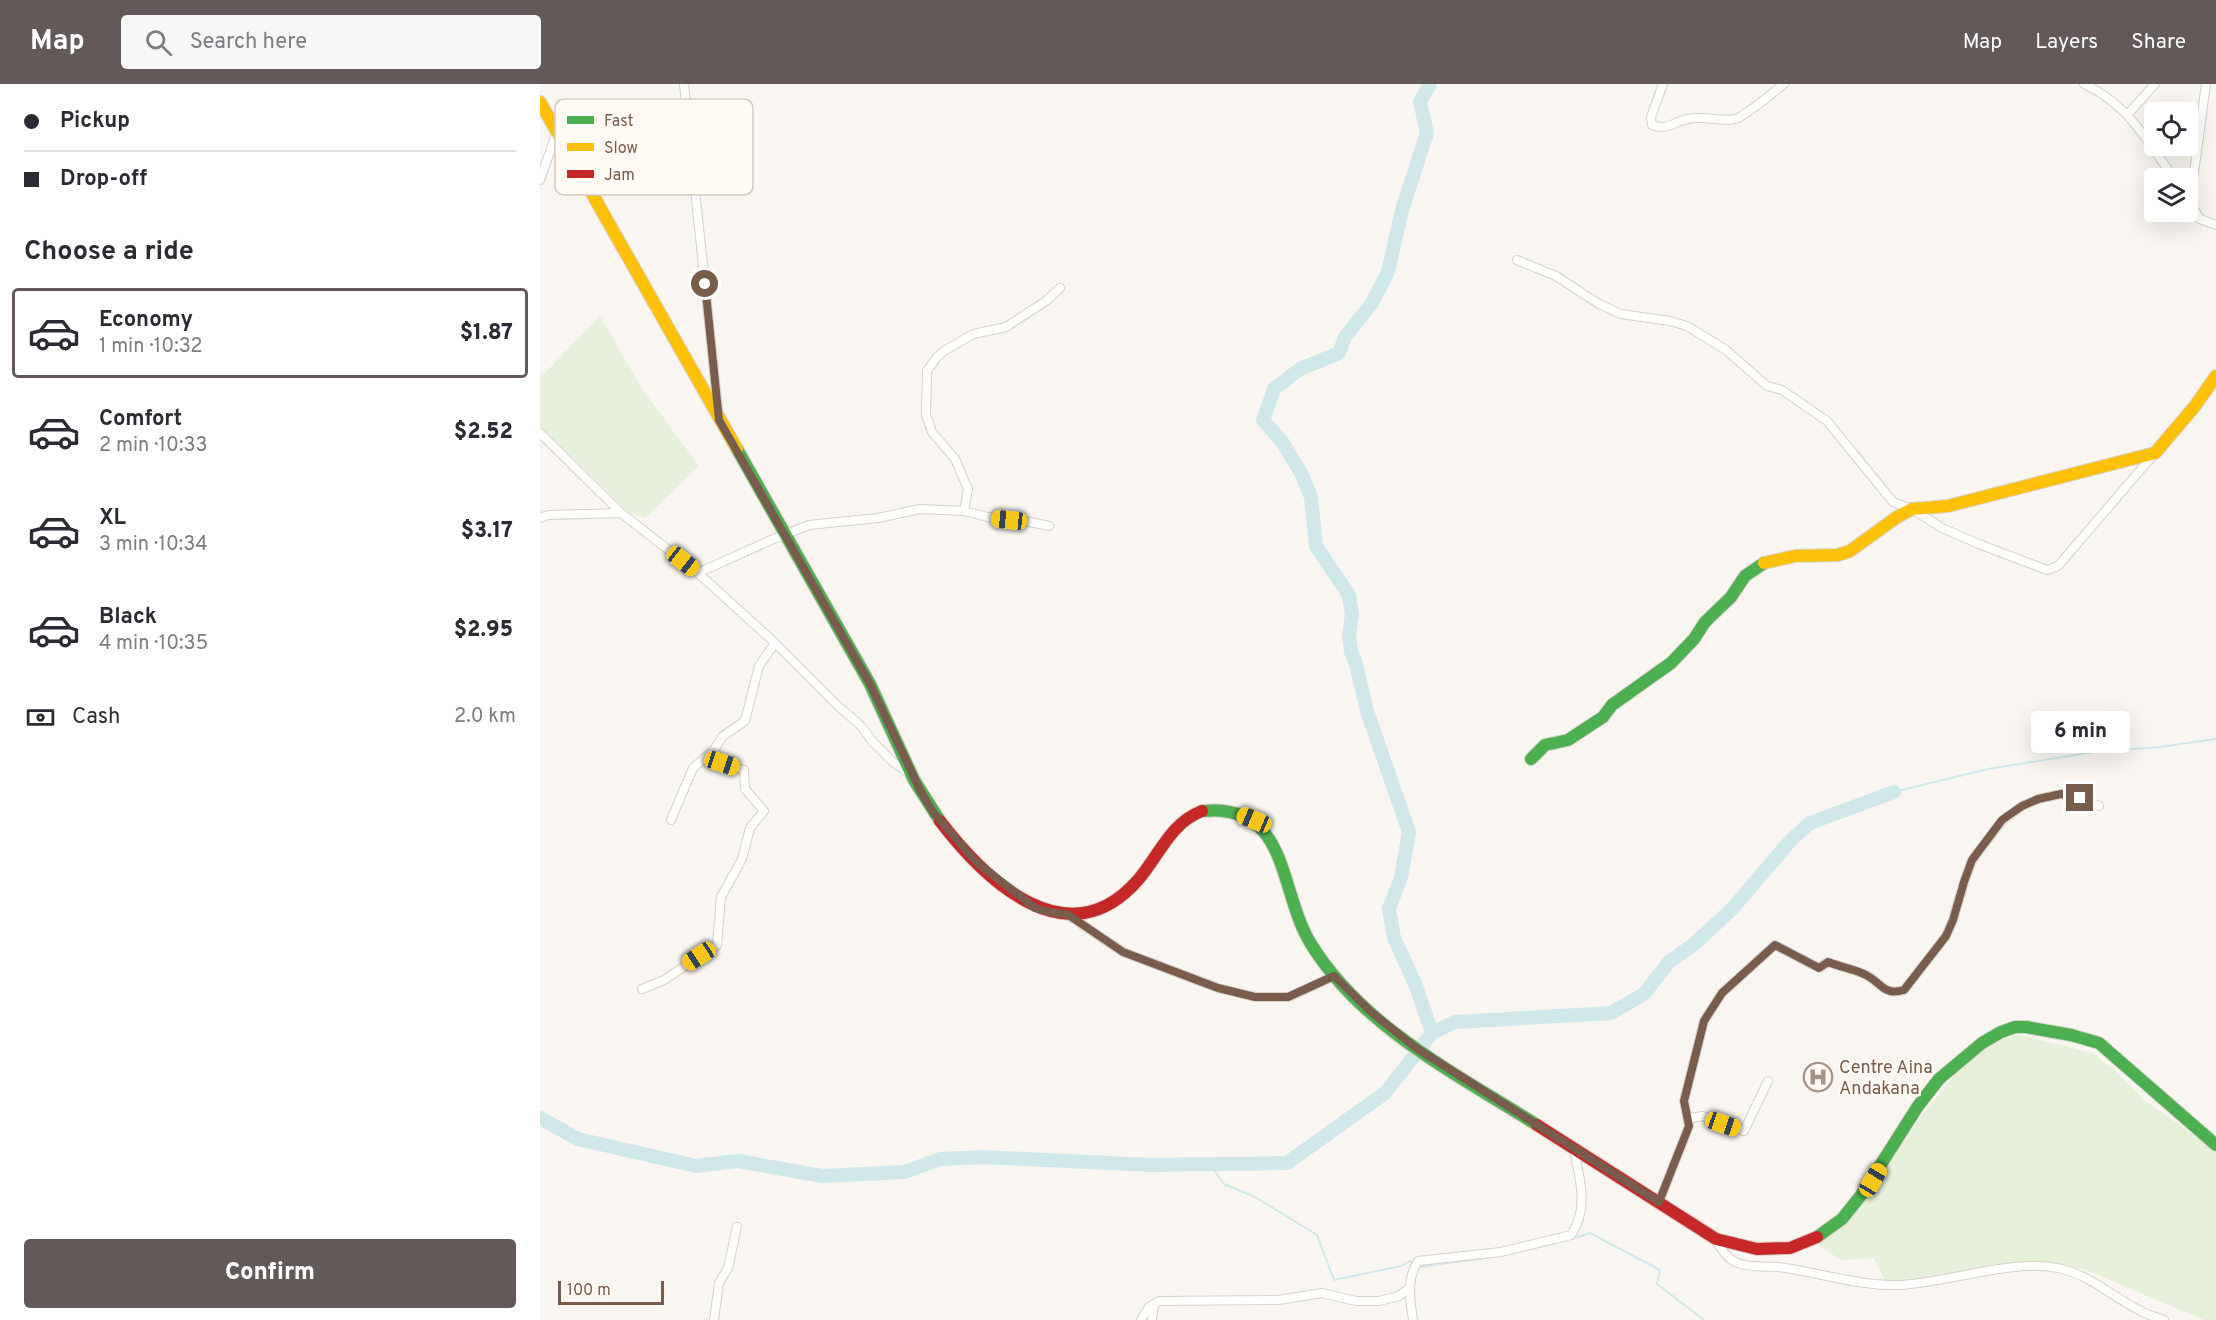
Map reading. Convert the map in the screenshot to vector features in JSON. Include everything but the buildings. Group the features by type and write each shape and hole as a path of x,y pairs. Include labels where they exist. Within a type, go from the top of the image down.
{"main road":[{"path":"540,102 555,128"},
{"path":"592,195 870,684 911,774 933,812 976,862 1035,908 1067,914 1095,911 1108,906 1127,892 1142,876 1167,837 1182,822 1205,811 1229,811 1254,820 1270,836 1301,926 1334,976 1371,1012 1428,1056 1716,1239 1751,1250 1765,1251 1791,1247 1814,1240 1838,1224 1873,1180 1919,1104 1948,1070 1978,1043 2016,1027 2073,1035 2096,1042 2216,1145"},
{"path":"1531,759 1545,745 1568,740 1603,717 1612,705 1671,663 1694,639 1705,622 1731,597 1744,576 1755,568 1768,561 1795,556 1838,555 1850,550 1912,509 1948,506 2155,453 2195,406 2216,376"}],"street":[{"path":"684,84 686,99"},
{"path":"1663,84 1650,117 1652,125 1658,128 1670,126 1688,118 1718,120 1737,118 1784,84"},
{"path":"2084,84 2100,91 2128,114 2167,168"},
{"path":"2128,114 2155,84"},
{"path":"2193,168 2206,84"},
{"path":"540,180 555,138"},
{"path":"696,195 719,420"},
{"path":"2198,216 2200,219 2216,225"},
{"path":"1517,260 1556,276 1599,304 1621,314 1670,321 1687,326 1726,350 1767,386 1782,390 1827,421 1893,502 1912,509 1942,528 2047,570 2058,566 2155,453"},
{"path":"964,511 968,489 955,459 932,432 926,415 927,371 944,351 973,334 1006,327 1046,301 1060,288"},
{"path":"540,433 621,513 698,573 860,725 894,763 911,774"},
{"path":"698,573 809,525 878,518 920,509 964,511 988,518 1049,526"},
{"path":"540,518 548,514 621,513"},
{"path":"671,820 693,768 714,750 723,736 745,721 759,666 774,643"},
{"path":"642,989 664,980 717,945 721,897 742,859 750,828 764,811 745,789 744,770 722,763 714,750"},
{"path":"1659,1202 1685,1136 1688,1119 1684,1111 1684,1101 1704,1021 1722,993 1775,945 1819,968 1828,962 1866,975 1887,991 1894,993 1904,990 1946,936 1972,860 2002,820 2022,806 2038,799 2061,794 2080,798 2099,806"},
{"path":"1067,914 1123,952 1218,988 1255,997 1288,997 1334,976"},
{"path":"1688,1119 1702,1116 1744,1131 1768,1081"},
{"path":"1413,1320 1408,1289 1411,1271 1418,1260 1501,1252 1571,1235 1582,1212 1582,1192 1574,1150"},
{"path":"714,1320 719,1283 728,1268 737,1227"},
{"path":"1716,1239 1723,1254 1730,1260 1750,1266 1785,1268 1870,1284 1900,1285 2030,1266 2063,1269 2107,1289 2140,1311 2164,1320"},
{"path":"1141,1320 1149,1306 1159,1301 1278,1300 1322,1293 1356,1301 1379,1301 1399,1296 1408,1289"},
{"path":"1152,1320 1154,1305"}],"green space":[{"path":"600,316 642,389 699,466 645,518 630,513 540,426 540,378"},
{"path":"2016,1034 2093,1053 2118,1073 2145,1101 2216,1150 2216,1320 2204,1320 2084,1269 2052,1265 1886,1282 1874,1258 1841,1260 1817,1244 1876,1183 1925,1111 1953,1077 1982,1048"}],"waterway":[{"path":"1430,84 1420,102 1427,133 1402,210 1388,272 1372,303 1345,337 1339,353 1300,369 1274,389 1263,420 1283,443 1302,475 1311,497 1316,546 1349,595 1352,614 1349,637 1351,652 1367,711 1409,832 1401,878 1389,908 1394,938 1416,986 1432,1033"},
{"path":"1894,792 1988,769 2094,752 2159,747 2216,739"},
{"path":"540,1118 578,1139 696,1166 738,1161 822,1176 905,1172 940,1159 983,1157 1150,1165 1287,1163 1385,1093 1432,1033 1455,1022 1611,1013 1644,994 1669,962 1693,945 1732,909 1791,840 1810,823 1894,792"},
{"path":"1210,1165 1224,1184 1255,1197 1317,1235 1334,1280 1401,1266 1410,1261 1414,1264"},
{"path":"1572,1239 1590,1233 1660,1270 1657,1284 1704,1320"},
{"path":"1531,1249 1567,1240"},
{"path":"1419,1267 1499,1256"}],"traffic: fast":[{"path":"737,449 870,684 914,780 940,821"},
{"path":"1531,759 1545,745 1568,740 1603,717 1612,705 1671,663 1694,639 1705,622 1731,597 1745,576 1764,563"},
{"path":"1202,811 1231,812 1252,821 1266,835 1277,854 1300,923 1311,944 1332,974 1357,1000 1384,1025 1444,1068 1537,1125"},
{"path":"1817,1237 1842,1219 1862,1194 1918,1106 1939,1079 1982,1043 2015,1027 2071,1035 2099,1043 2216,1145"}],"traffic: slow":[{"path":"540,102 555,128"},
{"path":"593,195 737,449"},
{"path":"1764,563 1795,556 1838,555 1850,551 1912,509 1948,506 2155,453 2195,406 2216,376"}],"traffic: jam":[{"path":"940,821 980,867 1004,887 1030,903 1057,912 1084,913 1111,903 1138,880 1181,823 1202,811"},
{"path":"1537,1125 1716,1239 1757,1249 1790,1248 1817,1237"}],"place":[{"name":"Centre Aina Andakana","path":"1818,1077"}],"route":[{"path":"705,284 719,420 870,684 921,792 933,812 976,862 1035,908 1067,914 1123,952 1218,988 1255,997 1288,997 1334,976 1371,1012 1416,1048 1659,1202 1689,1126 1684,1111 1684,1101 1704,1021 1722,993 1775,945 1819,968 1828,962 1866,975 1887,991 1894,993 1904,990 1946,936 1958,907 1972,860 2002,820 2022,806 2038,799 2061,794 2080,798"}]}
